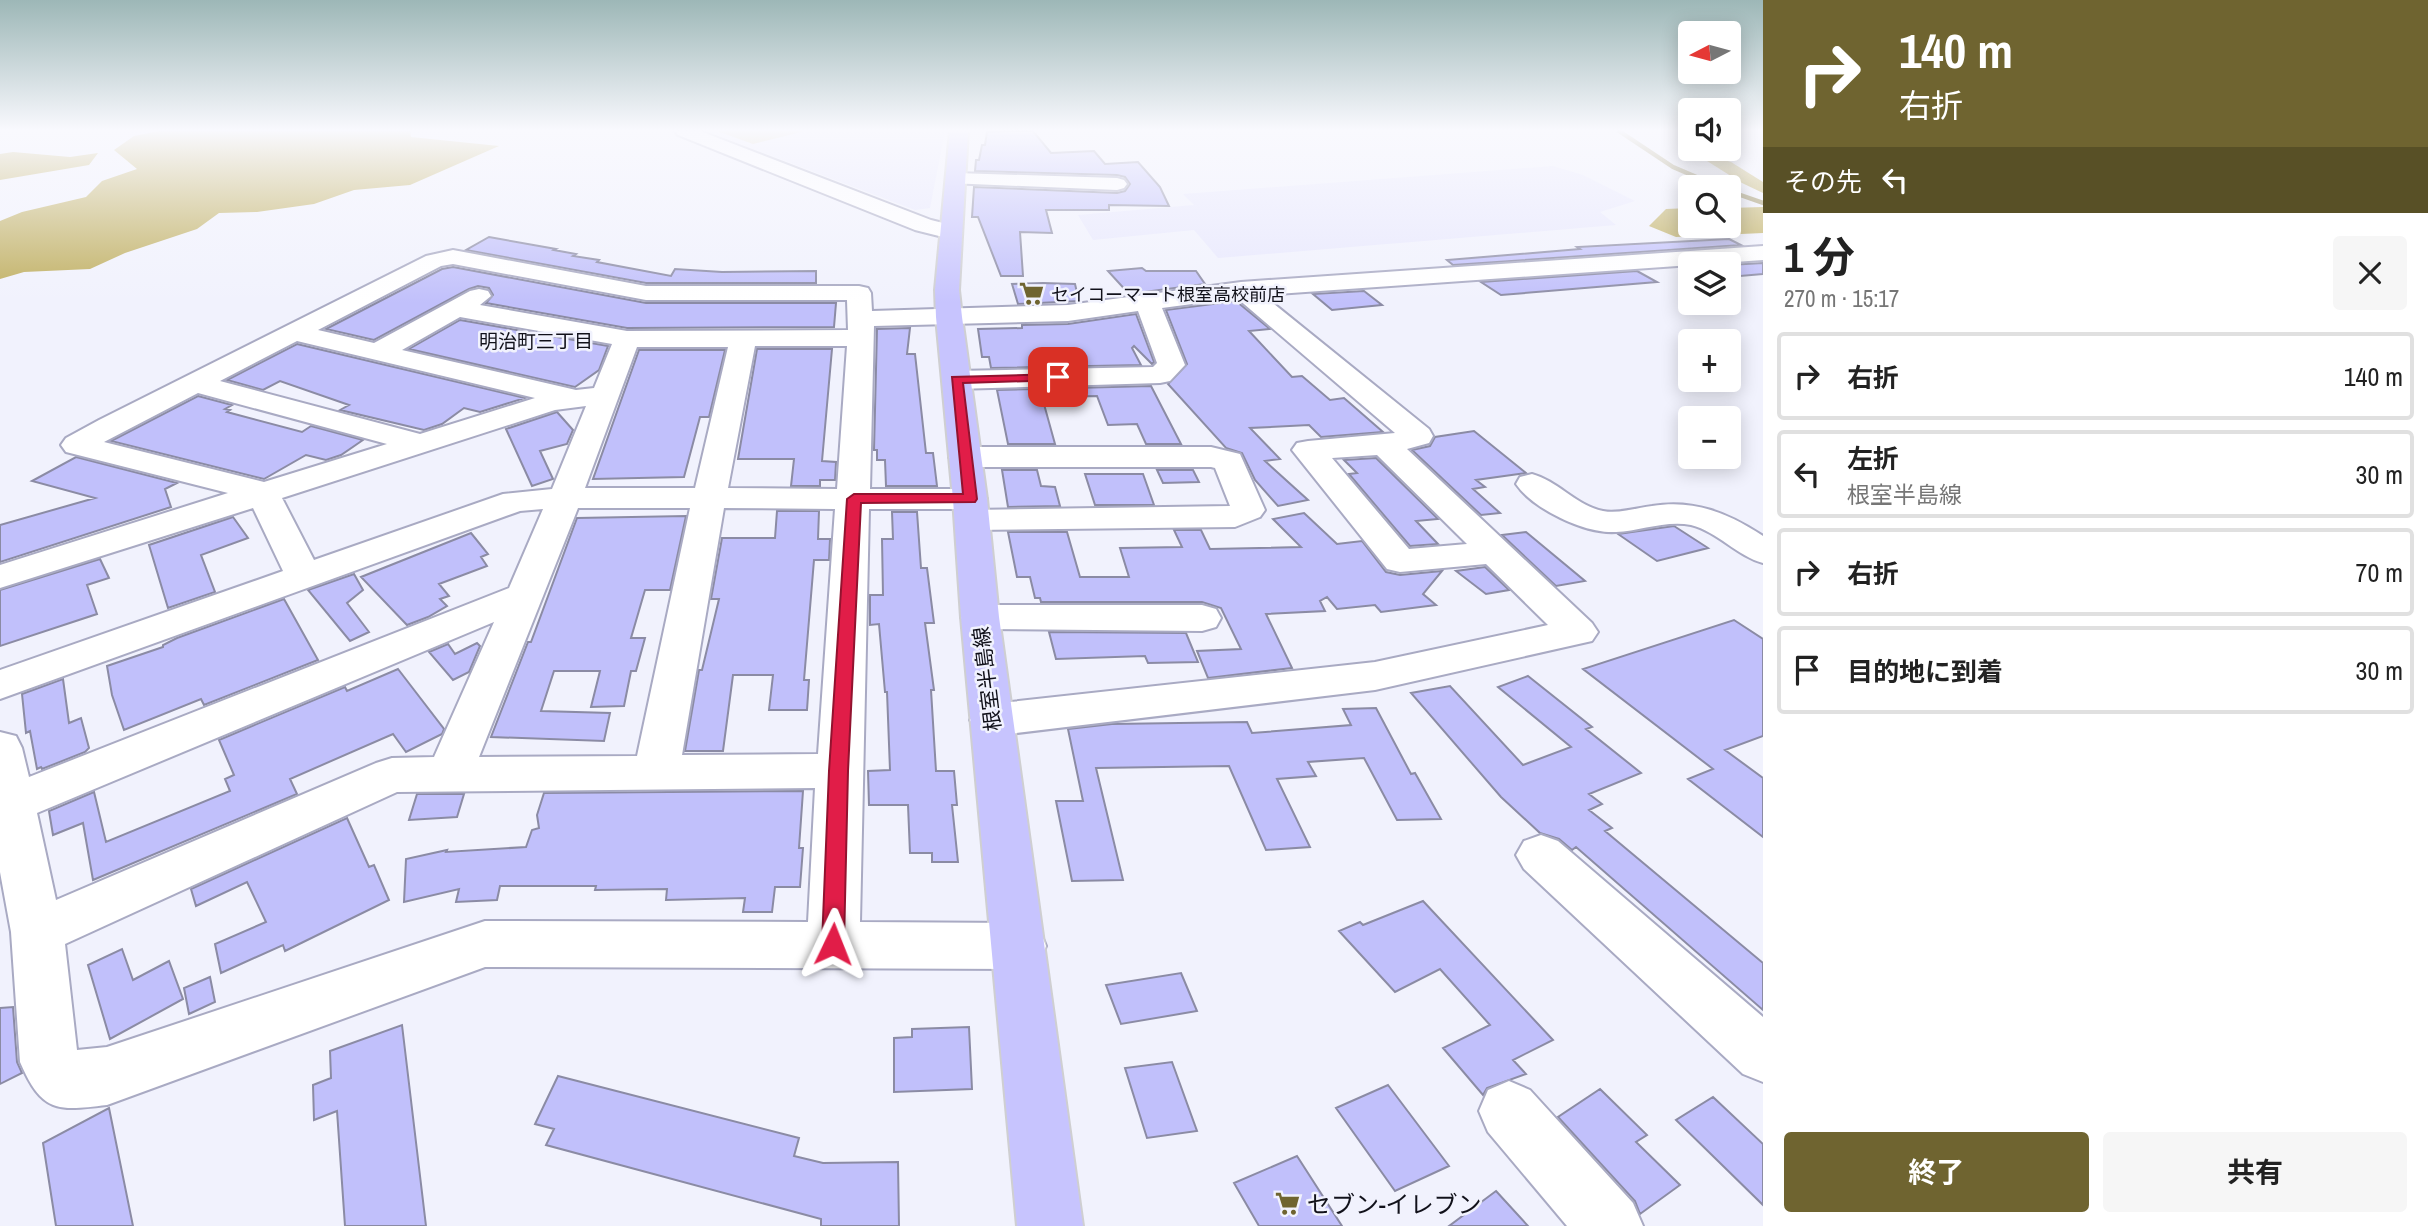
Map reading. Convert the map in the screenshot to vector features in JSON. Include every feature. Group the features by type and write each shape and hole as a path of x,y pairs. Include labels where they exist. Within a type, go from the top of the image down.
{"main road":[{"name":"根室半島線","path":"955,188 947,290 948,317 972,509 980,617 1020,946 1050,1226"}],"street":[{"path":"829,188 923,225 951,232"},
{"path":"1048,188 1050,204"},
{"path":"1118,188 1123,206"},
{"path":"1741,258 1763,253"},
{"path":"303,576 262,492 77,445 434,261 453,257 646,293 859,293 861,328 833,944"},
{"path":"457,309 627,339 743,339 948,317 1068,313 1241,289 1678,265"},
{"path":"380,351 521,271"},
{"path":"1741,271 1752,276"},
{"path":"1241,289 1418,436 1385,445 1308,450 1401,561 1496,552"},
{"path":"956,380 1160,375 1171,365 1147,302"},
{"path":"296,333 589,397"},
{"path":"450,773 565,498 589,397 627,339"},
{"path":"656,772 743,339"},
{"path":"195,383 423,444"},
{"path":"0,577 262,492 589,397"},
{"path":"992,720 1375,676 1578,632 1385,445"},
{"path":"0,685 515,502 565,498 854,499 972,509 1235,517 1248,510 1229,461 1211,457 965,457"},
{"path":"1532,484 1587,517 1612,522 1654,514 1693,515 1724,527 1763,552"},
{"path":"13,803 523,596"},
{"path":"980,617 1202,618"},
{"path":"0,748 37,932 49,1062 65,1081 107,1076 485,944 1020,946"},
{"path":"37,932 392,775 839,771"},
{"path":"1541,855 1763,1054"},
{"path":"1508,1111 1610,1226"}],"shaded area":[{"path":"95,188 374,188 354,190 314,204 257,212 219,213 197,229 125,253 90,269 24,272 0,279 0,221 22,212 86,197"},
{"path":"857,188 934,188 930,208 915,210"},
{"path":"1259,188 1609,188 1635,201 1600,212 1616,225 1218,258 1194,230 1093,240 1078,215 1194,205 1183,194"},
{"path":"1763,207 1763,233 1741,234 1741,208"},
{"path":"1678,208 1678,237 1649,226 1666,209"}],"building":[{"path":"974,188 1117,193 1127,188 1161,188 1169,206 1109,205 1109,210 1046,210 1052,233 1020,232 1023,276 1001,276 978,217 972,217"},
{"path":"489,237 556,249 554,250 576,254 573,256 599,260 597,262 671,276 675,269 722,272 816,271 816,283 646,283 466,250"},
{"path":"1729,239 1741,245 1453,265 1447,260 1580,249 1577,247"},
{"path":"1763,263 1763,274 1741,276 1741,264"},
{"path":"453,267 646,303 836,303 834,327 627,328 486,303 493,295 489,288 478,286 374,340 326,329 442,269"},
{"path":"1142,268 1146,271 1196,271 1205,284 1129,294 1108,271"},
{"path":"1637,271 1657,282 1501,295 1481,282"},
{"path":"1012,284 1075,284 1079,301 1018,304"},
{"path":"1364,291 1382,305 1332,310 1313,294"},
{"path":"1236,301 1270,329 1249,331 1292,377 1302,376 1330,400 1344,398 1383,432 1321,437 1309,425 1250,428 1280,459 1265,461 1308,500 1278,506 1255,480 1242,453 1226,448 1168,384 1187,364 1166,310"},
{"path":"1136,314 1154,362 1152,364 1134,346 1132,348 1141,365 991,368 989,357 982,357 978,329 1068,324"},
{"path":"460,320 608,346 599,370 575,387 409,349"},
{"path":"910,328 907,354 915,354 926,453 933,453 937,486 886,486 885,460 877,460 877,450 874,450 877,329"},
{"path":"297,344 525,398 480,412 464,408 442,424 424,430 340,410 349,405 280,381 263,390 227,380"},
{"path":"757,349 832,349 822,461 836,462 835,480 820,480 820,486 791,486 794,459 738,459"},
{"path":"639,350 725,350 709,417 700,417 684,477 593,479"},
{"path":"1151,386 1181,444 1146,444 1137,424 1108,425 1097,396 1042,397 1055,444 1008,444 997,390"},
{"path":"198,396 232,405 225,409 230,410 227,412 302,432 311,426 363,440 341,455 326,460 306,455 264,479 111,441"},
{"path":"557,412 573,430 567,444 540,451 553,479 532,486 506,429"},
{"path":"1474,431 1526,473 1476,480 1485,487 1473,489 1500,513 1481,515 1412,450 1430,446 1435,437"},
{"path":"76,457 177,483 165,489 171,507 0,562 0,525 95,498 32,481"},
{"path":"1376,458 1438,519 1416,521 1438,544 1410,546 1349,474 1357,473 1344,460"},
{"path":"1002,470 1037,470 1041,486 1055,487 1060,506 1008,507"},
{"path":"1157,470 1193,470 1199,482 1163,483"},
{"path":"1085,474 1143,474 1154,505 1095,505"},
{"path":"777,511 819,511 818,539 830,539 829,560 814,560 804,680 809,680 807,710 769,710 773,675 733,675 723,751 685,751 699,670 702,670 719,599 711,599 722,538 775,538"},
{"path":"892,512 917,512 921,568 927,568 934,623 925,623 934,690 931,690 936,771 954,771 957,805 952,805 958,862 932,862 932,853 910,853 908,805 869,805 868,771 890,770 887,692 879,624 870,625 870,595 883,595 882,539 893,539"},
{"path":"1304,513 1337,544 1362,541 1386,572 1400,575 1442,571 1423,594 1436,605 1381,612 1375,605 1337,609 1327,597 1320,601 1325,611 1266,614 1292,668 1208,678 1197,651 1241,649 1221,608 1202,602 1041,602 1040,598 1035,598 1030,577 1017,577 1008,532 1067,532 1080,577 1129,577 1120,548 1182,547 1174,530 1201,530 1210,549 1301,547 1273,519"},
{"path":"686,516 670,590 645,590 631,638 645,638 636,671 631,671 624,706 591,707 600,671 554,671 541,711 610,713 604,741 491,737 528,642 531,642 577,518"},
{"path":"233,517 248,538 201,555 215,592 168,608 149,545"},
{"path":"1674,526 1708,548 1657,561 1618,534"},
{"path":"1526,532 1585,581 1556,586 1502,535"},
{"path":"471,533 488,554 481,557 487,566 439,584 449,596 440,599 447,606 428,617 407,625 361,577"},
{"path":"100,559 109,578 87,585 97,614 0,646 0,590"},
{"path":"1485,567 1509,590 1486,594 1456,571"},
{"path":"354,574 363,590 347,603 369,632 350,641 308,590"},
{"path":"284,599 318,660 204,705 201,699 124,730 112,695 107,666"},
{"path":"1734,620 1763,639 1763,736 1725,750 1763,778 1763,837 1688,779 1713,769 1583,669"},
{"path":"1049,632 1186,633 1198,662 1148,663 1145,656 1056,659"},
{"path":"477,643 480,646 469,672 453,680 429,652 448,644 455,654"},
{"path":"398,669 444,729 442,734 406,752 393,734 290,779 297,794 93,880 83,823 53,835 49,811 94,792 106,842 230,791 225,779 234,775 219,740 345,687 347,691"},
{"path":"1528,676 1592,727 1586,729 1641,773 1589,794 1602,804 1589,810 1612,828 1605,831 1763,963 1763,1010 1576,847 1572,850 1559,839 1540,833 1501,797 1411,693 1450,686 1523,765 1571,747 1498,687"},
{"path":"63,679 69,723 81,718 89,748 85,752 37,769 30,731 26,733 22,694"},
{"path":"1376,708 1411,774 1415,773 1441,819 1397,820 1364,758 1308,762 1316,776 1277,779 1310,847 1266,850 1229,766 1096,768 1123,880 1072,881 1056,801 1083,801 1068,729 1112,724 1247,722 1252,733 1351,725 1343,709"},
{"path":"803,791 799,848 803,848 800,887 775,887 772,912 743,912 745,898 666,900 667,889 595,890 596,886 500,886 497,900 456,902 459,889 404,902 406,859 447,850 446,852 526,847 532,830 539,828 537,815 544,793"},
{"path":"417,794 464,794 457,817 409,820"},
{"path":"347,818 369,867 374,865 389,900 285,951 283,945 221,973 215,944 266,922 247,882 196,906 191,889"},
{"path":"1423,901 1553,1040 1513,1060 1526,1074 1487,1088 1483,1095 1443,1048 1490,1025 1440,969 1395,992 1339,931 1360,922 1363,925"},
{"path":"122,949 133,980 169,961 183,999 110,1039 88,965"},
{"path":"1181,973 1197,1011 1121,1024 1106,985"},
{"path":"210,977 215,1002 189,1014 184,988"},
{"path":"13,1007 17,1062 22,1073 0,1084 0,1008"},
{"path":"402,1025 426,1226 345,1226 337,1111 314,1120 313,1085 331,1078 330,1051"},
{"path":"969,1027 972,1089 894,1092 894,1038 912,1037 912,1029"},
{"path":"1172,1062 1197,1131 1147,1138 1125,1068"},
{"path":"558,1076 799,1138 794,1156 823,1163 898,1162 899,1226 821,1226 821,1219 546,1145 554,1129 535,1124"},
{"path":"1388,1085 1449,1166 1395,1191 1336,1108"},
{"path":"1600,1089 1647,1135 1636,1142 1680,1185 1640,1214 1635,1201 1558,1117"},
{"path":"1713,1097 1763,1144 1763,1205 1676,1120"},
{"path":"109,1108 133,1226 56,1226 43,1143"},
{"name":"セブン-イレブン","path":"1297,1156 1342,1226 1259,1226 1234,1183"},
{"path":"1496,1191 1528,1226 1449,1226"}],"waterway":[{"path":"1741,195 1763,203"}],"place":[{"name":"セイコーマート根室高校前店","path":"1031,294"},
{"name":"セブン-イレブン","path":"1287,1204"}],"district":[{"name":"明治町三丁目","path":"536,341"}],"route":[{"path":"833,944 839,771 854,499 971,499 956,380 1058,377"}]}
